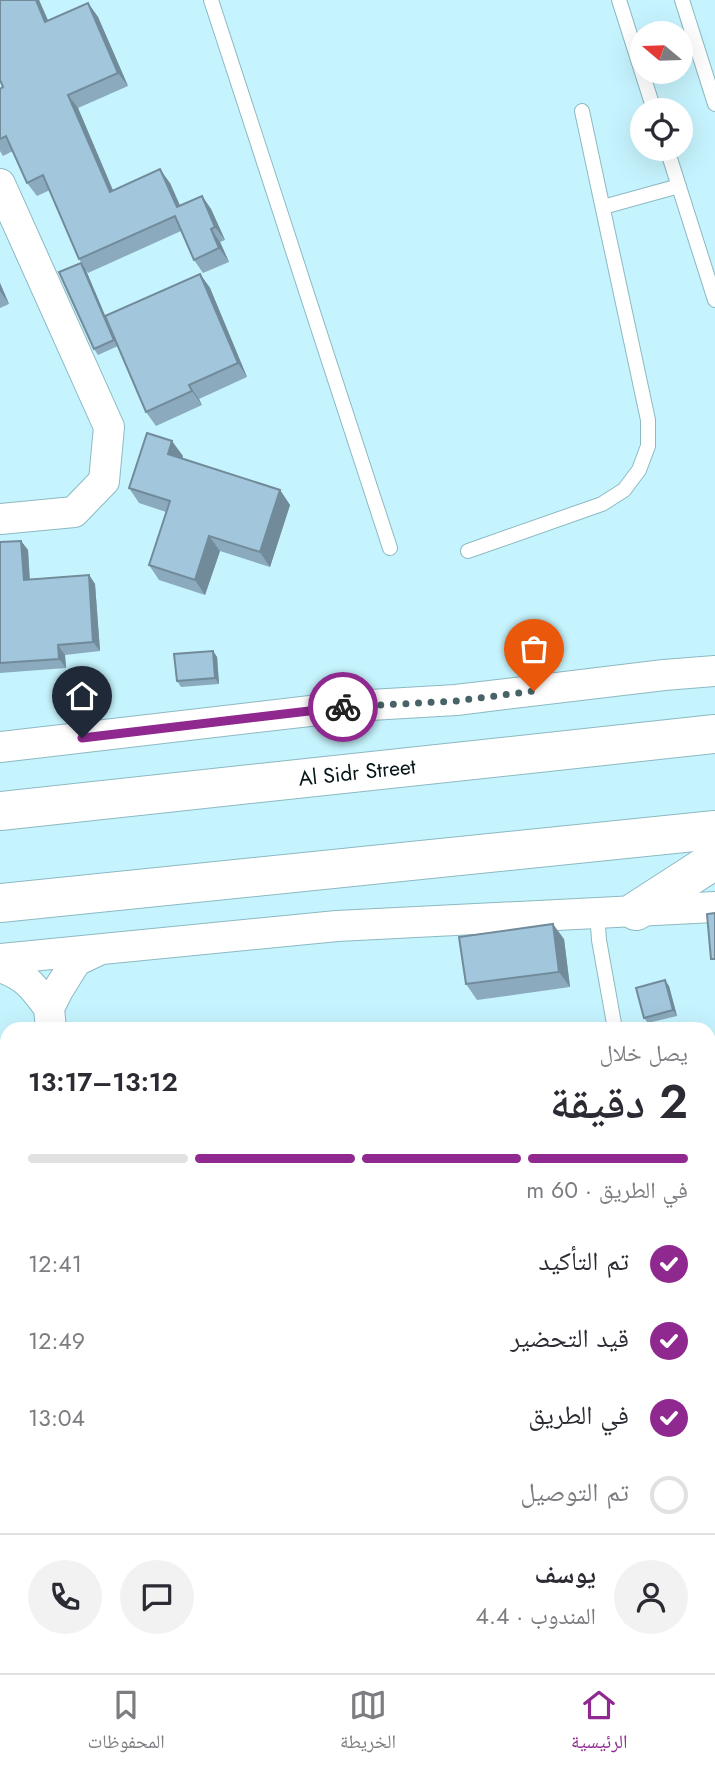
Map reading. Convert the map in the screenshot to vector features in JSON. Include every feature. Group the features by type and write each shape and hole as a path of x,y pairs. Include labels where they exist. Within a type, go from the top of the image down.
{"main road":[{"name":"Al Sidr Street","path":"0,811 715,734"},
{"path":"0,904 715,830"},
{"path":"636,911 715,860"}],"street":[{"path":"0,184 109,427 104,481 74,512 0,519"},
{"path":"0,747 354,706 456,701 715,671"},
{"path":"0,959 337,926 715,907"},
{"path":"50,1018 58,990 76,961 99,950"},
{"path":"0,967 16,972 35,989 50,1018"}],"lane":[{"path":"211,0 390,548"},
{"path":"619,0 650,98"},
{"path":"682,0 715,104"},
{"path":"468,551 602,504 624,490 639,470 648,446 648,420 582,111"},
{"path":"671,161 715,300"},
{"path":"603,207 679,186"},
{"path":"597,912 614,1022"}],"building":[{"path":"0,0 36,0 45,22 88,3 118,73 68,95 110,192 160,169 177,207 202,196 215,227 211,229 219,248 194,260 175,216 79,259 43,175 27,183 6,136 0,139 0,89 3,87 0,80"},
{"path":"81,263 114,340 94,349 59,272"},
{"path":"200,274 238,363 189,385 192,391 146,412 105,316"},
{"path":"147,433 172,441 168,454 280,490 260,552 209,536 195,580 149,565 170,501 129,488"},
{"path":"21,541 24,580 89,575 93,642 58,645 59,659 0,663 0,542"},
{"path":"213,651 215,678 177,681 174,654"},
{"path":"715,913 715,959 711,959 707,914"},
{"path":"553,924 559,972 466,984 459,937"},
{"path":"665,980 673,1010 644,1018 636,988"}],"way so far":[{"path":"343,707 456,701 534,691"}],"route":[{"path":"82,738 343,707"}]}
